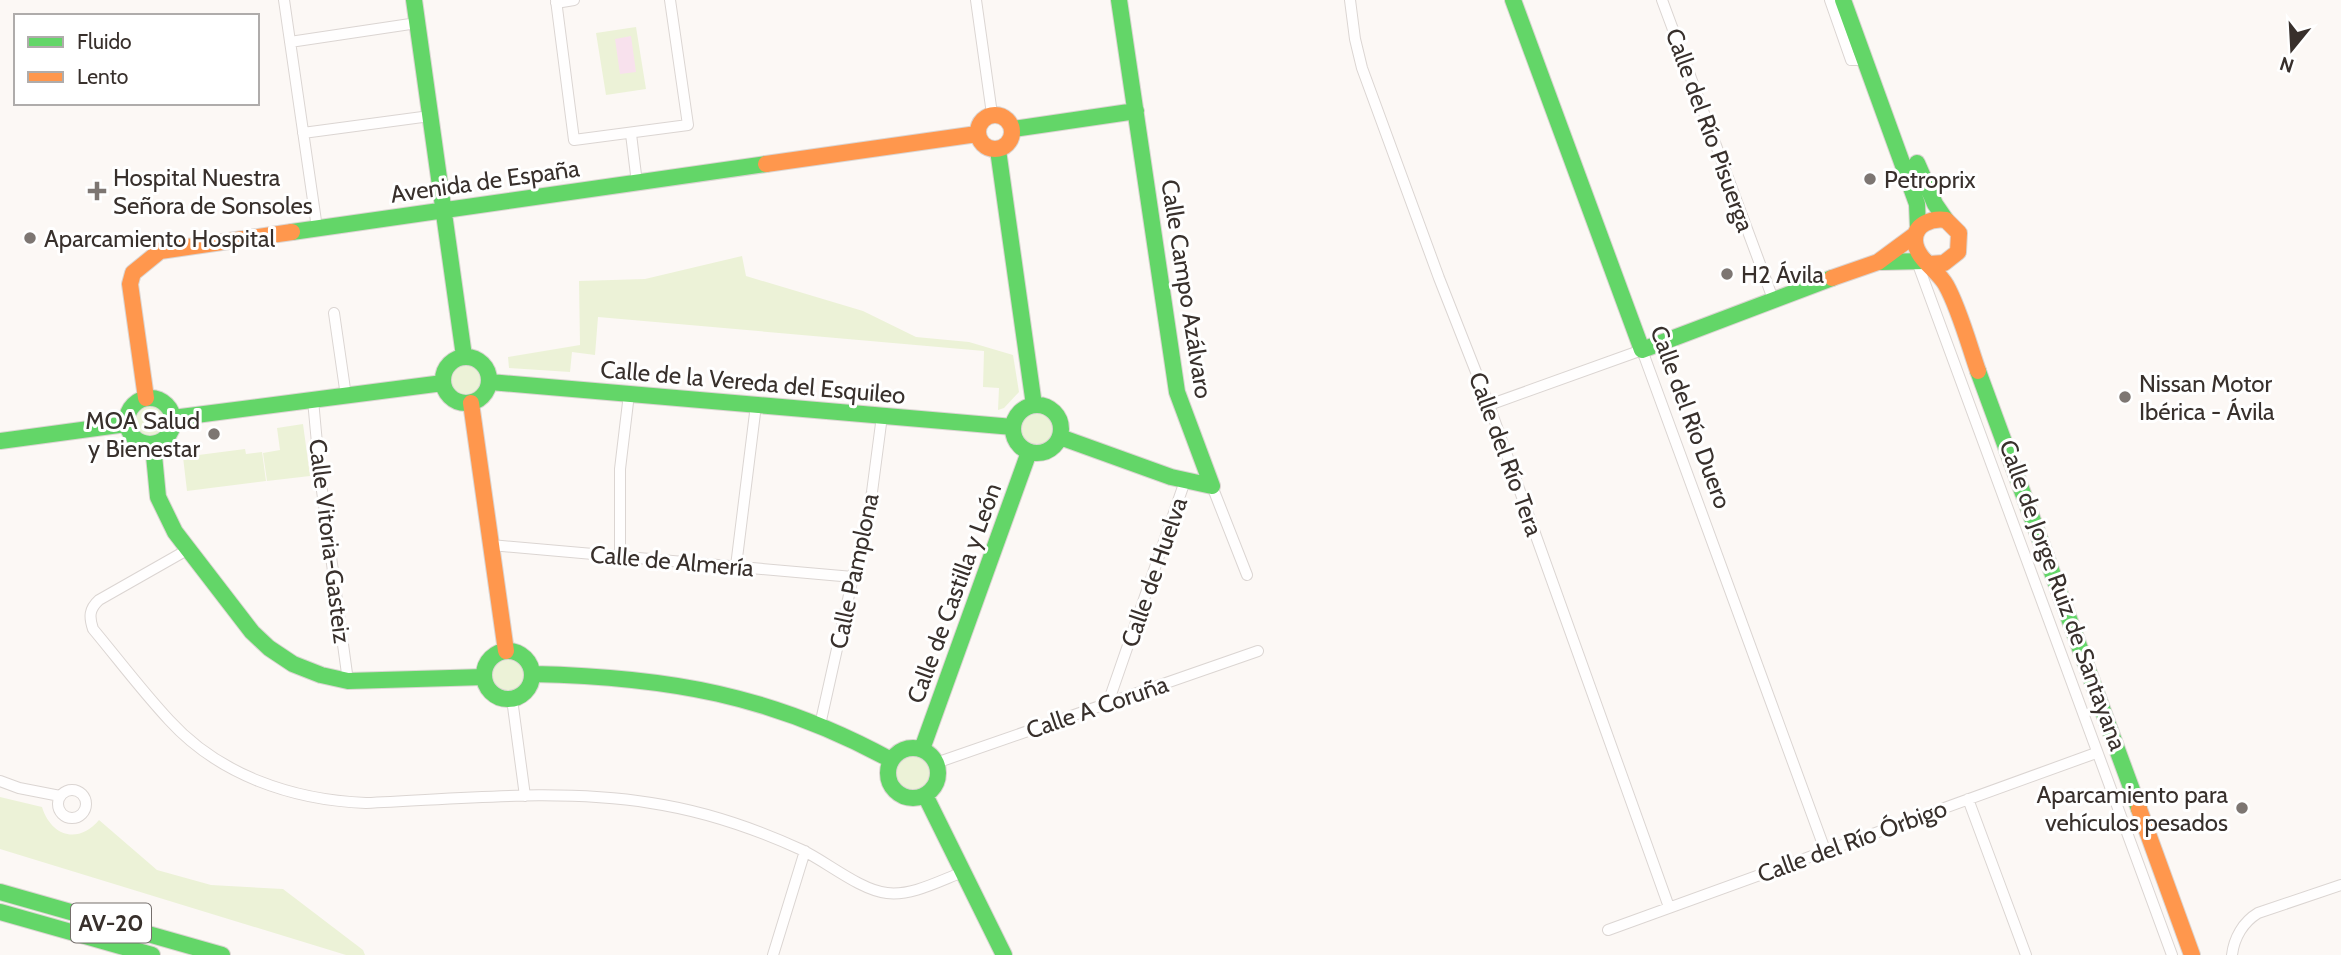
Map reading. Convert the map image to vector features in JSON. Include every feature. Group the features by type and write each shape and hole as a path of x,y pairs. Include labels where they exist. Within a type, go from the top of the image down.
{"main road":[{"path":"414,0 464,356"},
{"name":"Calle Campo Azálvaro","path":"1119,0 1178,392 1212,486"},
{"name":"Calle del Río Duero","path":"1513,0 1642,350"},
{"name":"Calle de Jorge Ruiz de Santayana","path":"1843,0 1917,204 1920,250 1942,275 1947,286 2192,955"},
{"name":"Calle de Jorge Ruiz de Santayana","path":"1857,0 1925,183 1935,204 1959,233 1959,281 2206,955"},
{"path":"1014,129 1136,111"},
{"path":"992,114 1006,117 1014,129 1010,143 998,150 984,146 977,134 981,121 992,114"},
{"name":"Avenida de España","path":"146,398 130,284 133,273 160,251 977,134"},
{"path":"998,150 1034,405"},
{"path":"1920,250 1931,219 1946,220"},
{"path":"1642,350 1878,262 1920,250 1945,263 1957,254"},
{"path":"1878,262 1920,250"},
{"path":"464,356 477,359 487,369 490,382 480,399 471,403 458,402 448,395 443,383 444,371 452,361 464,356"},
{"name":"Calle de la Vereda del Esquileo","path":"490,382 1013,428"},
{"path":"173,418 443,383"},
{"path":"146,398 159,399 168,407 173,418 172,430 164,440 153,445 141,443 131,435 126,424 128,412 135,403 146,398"},
{"path":"471,403 506,651"},
{"path":"1034,405 1046,407 1055,414 1061,425 1060,436 1053,447 1042,453 1030,452 1020,447 1013,428 1016,417 1024,409 1034,405"},
{"path":"0,440 126,424"},
{"path":"1060,436 1185,481 1212,486"},
{"path":"153,445 158,497 187,550 252,632 269,648 293,664 321,676 348,681 484,677"},
{"name":"Calle de Castilla y León","path":"922,750 1030,452"},
{"path":"506,651 519,653 528,662 533,674 530,686 523,695 512,699 499,698 488,690 484,677 486,665 494,655 506,651"},
{"path":"533,674 610,676 700,688 760,704 820,725 891,760"},
{"path":"910,748 922,750 936,763 938,776 934,787 925,795 912,798 900,794 891,785 888,773 891,760 899,752 910,748"},
{"path":"925,795 1004,955"},
{"name":"AV-20","path":"0,892 222,955"},
{"name":"AV-20","path":"0,912 152,955"}],"street":[{"path":"284,0 317,228"},
{"path":"574,0 556,1 574,140 688,125 670,0"},
{"path":"976,0 992,114"},
{"name":"Calle del Río Tera","path":"1350,0 1354,39 1362,68 1489,405 1669,907"},
{"name":"Calle del Río Pisuerga","path":"1662,0 1773,299"},
{"name":"Calle de Jorge Ruiz de Santayana","path":"1830,0 1851,60 1865,60"},
{"path":"290,42 418,23"},
{"path":"303,133 430,116"},
{"path":"631,134 638,183"},
{"name":"Calle de Jorge Ruiz de Santayana","path":"1920,250 2096,752 2172,955"},
{"path":"334,313 346,396"},
{"path":"1489,405 1642,350"},
{"name":"Calle del Río Duero","path":"1642,350 1825,850"},
{"path":"620,556 620,469 629,394"},
{"name":"Calle Vitoria-Gasteiz","path":"313,400 320,476 348,681"},
{"path":"736,566 756,405"},
{"name":"Calle Pamplona","path":"820,725 872,492 882,416"},
{"name":"Calle de Huelva","path":"1108,703 1185,481"},
{"name":"Calle Campo Azálvaro","path":"1212,486 1247,575"},
{"name":"Calle de Almería","path":"491,545 853,577"},
{"path":"187,550 99,600 92,607 89,618 93,629 170,721 214,758 273,788 335,802 366,803 525,796 613,798 677,807 730,821 804,851 869,888 884,893 898,894 917,889 963,872"},
{"name":"Calle A Coruña","path":"936,763 1258,651"},
{"path":"512,699 525,796"},
{"name":"Calle del Río Órbigo","path":"1608,930 2096,752"},
{"path":"0,781 19,789 60,796"},
{"path":"1968,799 2026,955"},
{"path":"774,955 804,851"},
{"path":"2232,953 2241,929 2258,913 2341,884"}],"green space":[{"path":"636,27 646,89 606,95 596,33"},
{"path":"742,256 746,276 863,311 916,337 969,342 1013,355 1019,392 1004,408 998,410 999,388 983,387 984,351 598,317 595,355 572,352 570,372 509,368 508,357 580,345 579,281 645,279"},
{"path":"467,362 480,367 485,380 480,393 467,398 454,393 449,380 454,367"},
{"path":"150,403 163,408 168,421 163,434 150,439 137,434 132,421 137,408"},
{"path":"1037,411 1050,416 1055,429 1050,442 1037,447 1024,442 1019,429 1024,416"},
{"path":"303,424 310,476 267,481 263,453 280,450 277,428"},
{"path":"245,449 246,454 262,452 266,481 187,491 183,457"},
{"path":"508,658 521,663 526,676 521,689 508,694 495,689 490,676 495,663"},
{"path":"913,755 926,760 931,773 926,786 913,791 900,786 895,773 900,760"},
{"path":"0,797 42,807 52,825 66,834 82,833 99,820 157,870 211,885 283,889 363,950 365,955 346,955 0,849"}],"shaded area":[{"path":"631,36 636,72 620,74 615,39"}],"traffic: fast":[{"path":"414,0 464,356"},
{"path":"1119,0 1177,392 1212,486"},
{"path":"1513,0 1642,350 1832,278"},
{"path":"1843,0 1917,204 1918,229"},
{"path":"1014,129 1136,111"},
{"path":"998,150 1034,405"},
{"path":"1917,163 1935,204 1946,220"},
{"path":"292,232 766,164"},
{"path":"1881,262 1925,261"},
{"path":"466,357 482,364 489,380 482,396 466,403 450,396 443,380 450,364 466,357"},
{"path":"1978,371 2139,809"},
{"path":"490,382 1013,427"},
{"path":"173,418 443,383"},
{"path":"150,398 166,405 173,421 166,437 150,444 134,437 127,421 134,405 150,398"},
{"path":"1037,405 1054,412 1061,429 1054,446 1037,453 1020,446 1013,429 1020,412 1037,405"},
{"path":"0,441 126,424"},
{"path":"1060,437 1171,477 1212,486"},
{"path":"153,445 158,497 175,532 252,632 269,648 293,664 321,675 348,681 484,677"},
{"path":"922,749 1029,452"},
{"path":"508,651 525,658 532,675 525,692 508,699 491,692 484,675 491,658 508,651"},
{"path":"533,674 629,680 718,694 804,720 891,760"},
{"path":"913,748 931,755 938,773 931,791 913,798 895,791 888,773 895,755 913,748"},
{"path":"925,795 1004,955"},
{"path":"0,892 222,955"},
{"path":"0,912 152,955"}],"traffic: slow":[{"path":"995,115 1007,120 1012,132 1007,144 995,149 983,144 978,132 983,120 995,115"},
{"path":"766,164 977,134"},
{"path":"1930,264 1944,263 1958,252 1959,233 1946,220 1930,221 1921,226 1915,235 1916,247 1951,294 1978,371"},
{"path":"146,398 130,284 133,273 160,251 292,232"},
{"path":"1832,278 1878,262 1916,234"},
{"path":"471,403 506,651"},
{"path":"2139,809 2192,955"}],"place":[{"name":"Petroprix","path":"1870,179"},
{"name":"Hospital Nuestra Señora de Sonsoles","path":"97,191"},
{"name":"Aparcamiento Hospital","path":"30,238"},
{"name":"H2 Ávila","path":"1727,274"},
{"name":"Nissan Motor Ibérica - Ávila","path":"2125,397"},
{"name":"MOA Salud y Bienestar","path":"214,434"},
{"name":"Aparcamiento para vehículos pesados","path":"2242,808"}]}
